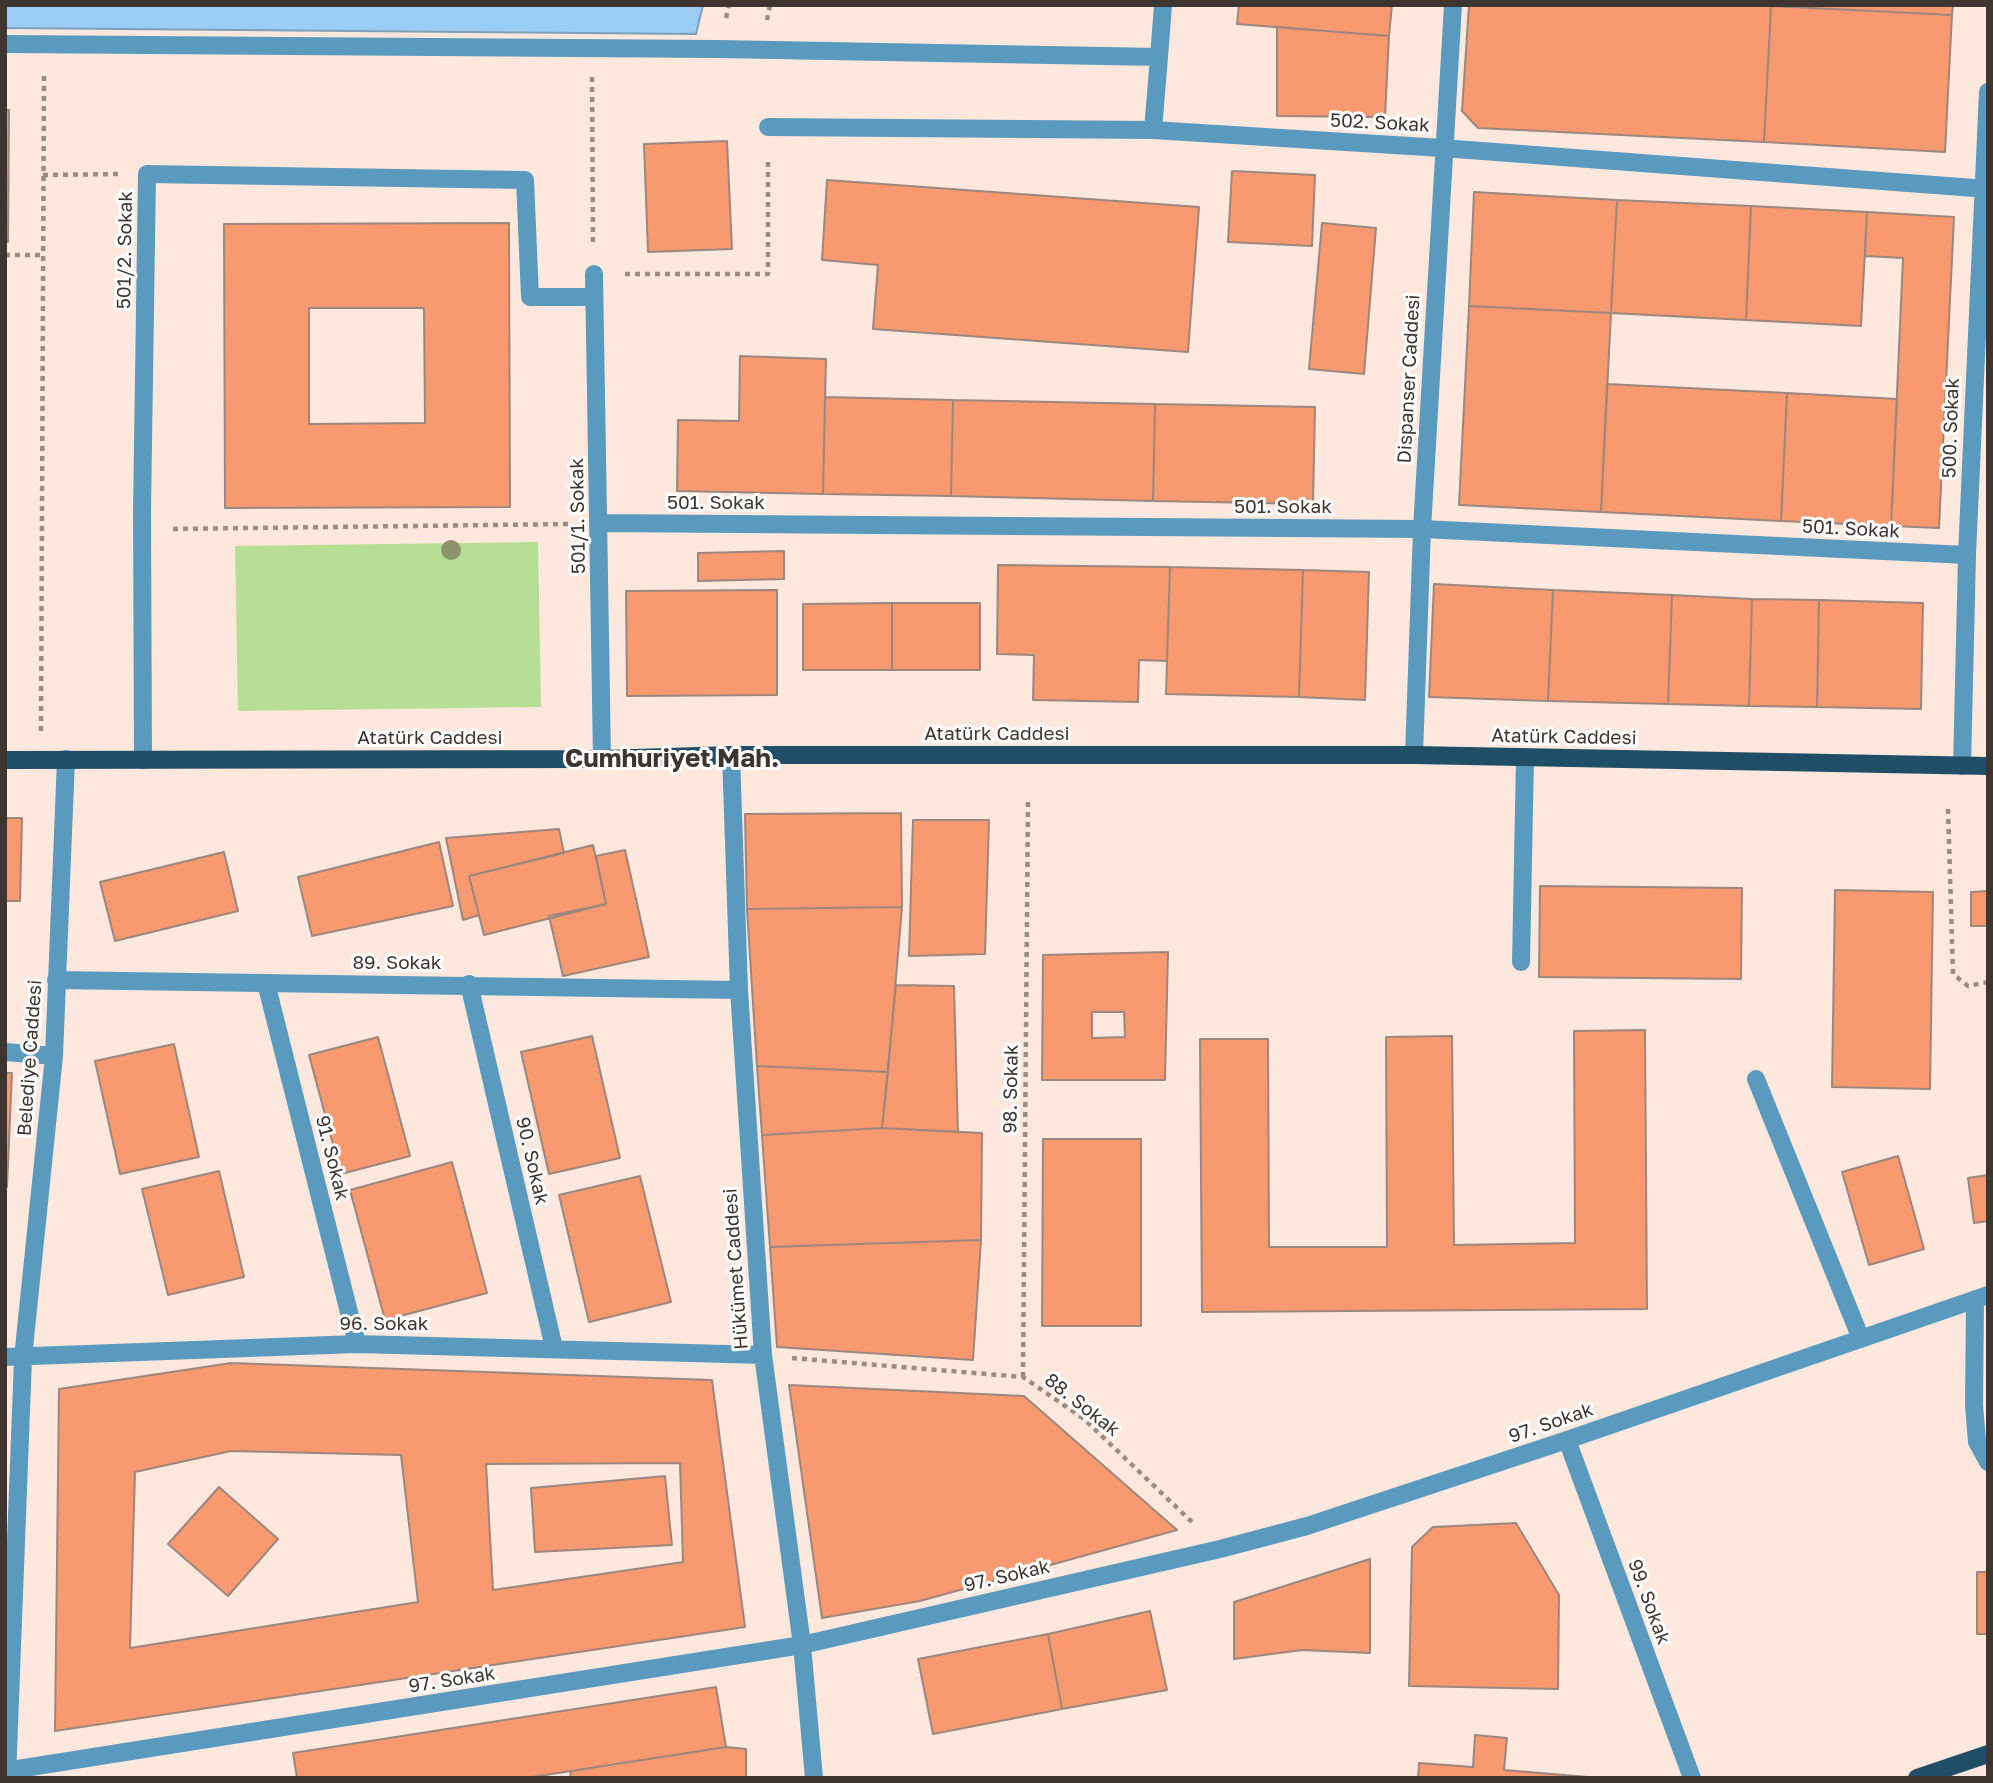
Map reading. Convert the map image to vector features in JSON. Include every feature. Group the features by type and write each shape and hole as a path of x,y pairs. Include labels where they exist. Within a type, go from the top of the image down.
{"main road":[{"name":"Atatürk Caddesi","path":"5,761 602,759 731,755 1414,755 1988,766"},
{"path":"1917,1778 1988,1754"}],"street":[{"path":"1153,130 1163,5"},
{"name":"Dispanser Caddesi","path":"1414,755 1422,529 1442,148 1453,5"},
{"path":"5,44 1159,57"},
{"name":"500. Sokak","path":"1962,766 1967,555 1988,92"},
{"name":"502. Sokak","path":"768,127 1153,130 1442,148 1985,189"},
{"name":"501/2. Sokak","path":"143,760 142,530 147,174 526,180 530,297 594,297"},
{"name":"501/1. Sokak","path":"594,274 602,759"},
{"name":"501. Sokak","path":"599,523 1422,529 1967,555"},
{"name":"Hükümet Caddesi","path":"731,755 739,990 763,1355 802,1646 814,1778"},
{"path":"1521,962 1525,757"},
{"name":"Belediye Caddesi","path":"7,1774 14,1358 54,1056 66,760"},
{"name":"89. Sokak","path":"56,980 739,990"},
{"name":"91. Sokak","path":"266,983 357,1344"},
{"name":"90. Sokak","path":"469,984 554,1348"},
{"path":"5,1052 54,1056"},
{"path":"1756,1079 1861,1339"},
{"path":"1981,1297 1973,1405 1977,1441 1988,1462"},
{"name":"97. Sokak","path":"7,1774 802,1646 1220,1549 1307,1526 1567,1440 1981,1297"},
{"name":"96. Sokak","path":"14,1358 357,1344 763,1355"},
{"name":"99. Sokak","path":"1567,1440 1692,1778"}],"path":[{"path":"42,760 44,45"},
{"path":"601,50 592,75 591,99 594,274 768,274 768,127"},
{"path":"43,176 147,174"},
{"path":"5,255 43,256"},
{"path":"142,530 599,523"},
{"name":"98. Sokak","path":"1023,1377 1028,800"},
{"path":"1948,809 1953,974 1968,986 1988,982"},
{"name":"88. Sokak","path":"763,1355 1023,1377 1084,1419 1220,1549"}],"green space":[{"path":"538,542 541,707 238,711 235,546"}],"water":[{"path":"5,5 703,5 696,34 5,28"}],"building":[{"path":"1239,5 1392,5 1389,36 1237,24"},
{"path":"1469,5 1771,5 1764,142 1478,128 1462,111"},
{"path":"1812,5 1953,5 1952,15 1811,8"},
{"path":"1771,6 1952,15 1945,152 1764,142"},
{"path":"1277,27 1389,36 1385,117 1277,116"},
{"path":"5,110 9,110 8,242 5,242"},
{"path":"727,141 732,249 648,252 644,144"},
{"path":"1232,171 1315,175 1312,246 1228,242"},
{"path":"827,180 1199,207 1188,352 873,329 878,265 822,260"},
{"path":"1474,192 1617,200 1611,313 1469,306"},
{"path":"1617,200 1751,206 1746,320 1611,313"},
{"path":"1751,206 1867,212 1861,326 1746,320"},
{"path":"1867,212 1954,217 1939,528 1891,526 1903,258 1865,256"},
{"path":"509,223 510,507 225,508 224,224","holes":["309,308 424,308 425,423 309,424"]},
{"path":"1322,223 1376,228 1364,374 1309,369"},
{"path":"1469,306 1611,313 1601,512 1459,505"},
{"path":"740,356 826,359 823,494 677,491 678,420 739,421"},
{"path":"1607,384 1787,393 1781,521 1601,512"},
{"path":"1787,393 1897,399 1891,526 1781,521"},
{"path":"825,397 953,400 951,496 823,494"},
{"path":"953,400 1155,404 1153,501 951,496"},
{"path":"1155,404 1315,407 1313,504 1153,501"},
{"path":"784,551 784,579 698,581 698,553"},
{"path":"998,565 1170,567 1167,661 1139,660 1138,702 1033,700 1034,655 997,654"},
{"path":"1170,567 1303,570 1299,697 1166,694"},
{"path":"1303,570 1369,572 1365,700 1299,697"},
{"path":"1434,584 1553,590 1548,701 1429,697"},
{"path":"777,590 777,695 627,696 626,591"},
{"path":"1553,590 1672,595 1668,704 1548,701"},
{"path":"1672,595 1752,599 1749,706 1668,704"},
{"path":"1752,599 1819,600 1817,707 1749,706"},
{"path":"1819,600 1923,603 1921,709 1817,707"},
{"path":"892,603 892,670 803,670 803,604"},
{"path":"892,603 980,603 980,670 892,670"},
{"path":"901,813 902,907 747,909 745,814"},
{"path":"5,818 22,818 20,901 5,901"},
{"path":"913,820 989,820 985,954 909,956"},
{"path":"559,829 564,853 469,876 479,915 463,920 446,838"},
{"path":"439,842 453,906 312,936 298,877"},
{"path":"593,845 606,904 484,935 469,876"},
{"path":"625,850 649,957 563,976 549,916 606,904 596,856"},
{"path":"224,852 238,911 115,941 100,882"},
{"path":"1540,886 1742,888 1741,979 1539,977"},
{"path":"1835,890 1933,892 1930,1089 1832,1087"},
{"path":"1988,891 1988,926 1971,926 1971,892"},
{"path":"902,907 888,1072 757,1066 747,909"},
{"path":"1168,952 1165,1080 1042,1080 1043,955","holes":["1092,1012 1124,1012 1125,1037 1092,1038"]},
{"path":"896,985 954,986 958,1132 882,1128"},
{"path":"1645,1030 1647,1309 1202,1312 1200,1039 1268,1039 1269,1247 1387,1247 1386,1037 1452,1036 1454,1245 1575,1243 1574,1031"},
{"path":"592,1036 620,1158 549,1174 521,1052"},
{"path":"378,1037 410,1156 341,1174 309,1055"},
{"path":"174,1044 199,1157 120,1174 95,1061"},
{"path":"757,1066 888,1072 882,1128 762,1135"},
{"path":"5,1073 12,1073 7,1187 5,1187"},
{"path":"882,1128 982,1133 981,1240 770,1247 762,1135"},
{"path":"1043,1139 1141,1139 1141,1326 1042,1326"},
{"path":"1898,1156 1924,1249 1869,1265 1842,1172"},
{"path":"452,1162 487,1293 385,1320 350,1190"},
{"path":"219,1171 244,1277 168,1295 142,1189"},
{"path":"1988,1175 1988,1221 1974,1223 1968,1178"},
{"path":"640,1176 671,1302 589,1322 559,1195"},
{"path":"981,1240 973,1360 777,1347 770,1247"},
{"path":"231,1363 712,1380 745,1627 55,1731 59,1389","holes":["231,1451 401,1455 418,1602 130,1648 135,1472","680,1463 683,1562 493,1590 486,1464"]},
{"path":"789,1385 1024,1396 1177,1530 920,1601 822,1618"},
{"path":"665,1476 672,1545 535,1552 531,1488"},
{"path":"219,1487 278,1539 228,1596 168,1544"},
{"path":"1516,1523 1559,1595 1558,1689 1409,1686 1412,1547 1433,1527"},
{"path":"1370,1559 1370,1653 1302,1650 1234,1659 1234,1602"},
{"path":"1977,1572 1988,1572 1988,1634 1977,1634"},
{"path":"1150,1611 1167,1690 1062,1709 1048,1634"},
{"path":"1048,1634 1062,1709 933,1734 918,1659"},
{"path":"716,1687 726,1747 526,1778 297,1778 293,1753"},
{"path":"1475,1735 1507,1738 1504,1770 1600,1778 1418,1778 1419,1763 1473,1767"},
{"path":"726,1747 746,1749 746,1778 570,1778 571,1771"}],"district":[{"name":"Cumhuriyet Mah.","path":"672,759"}]}
